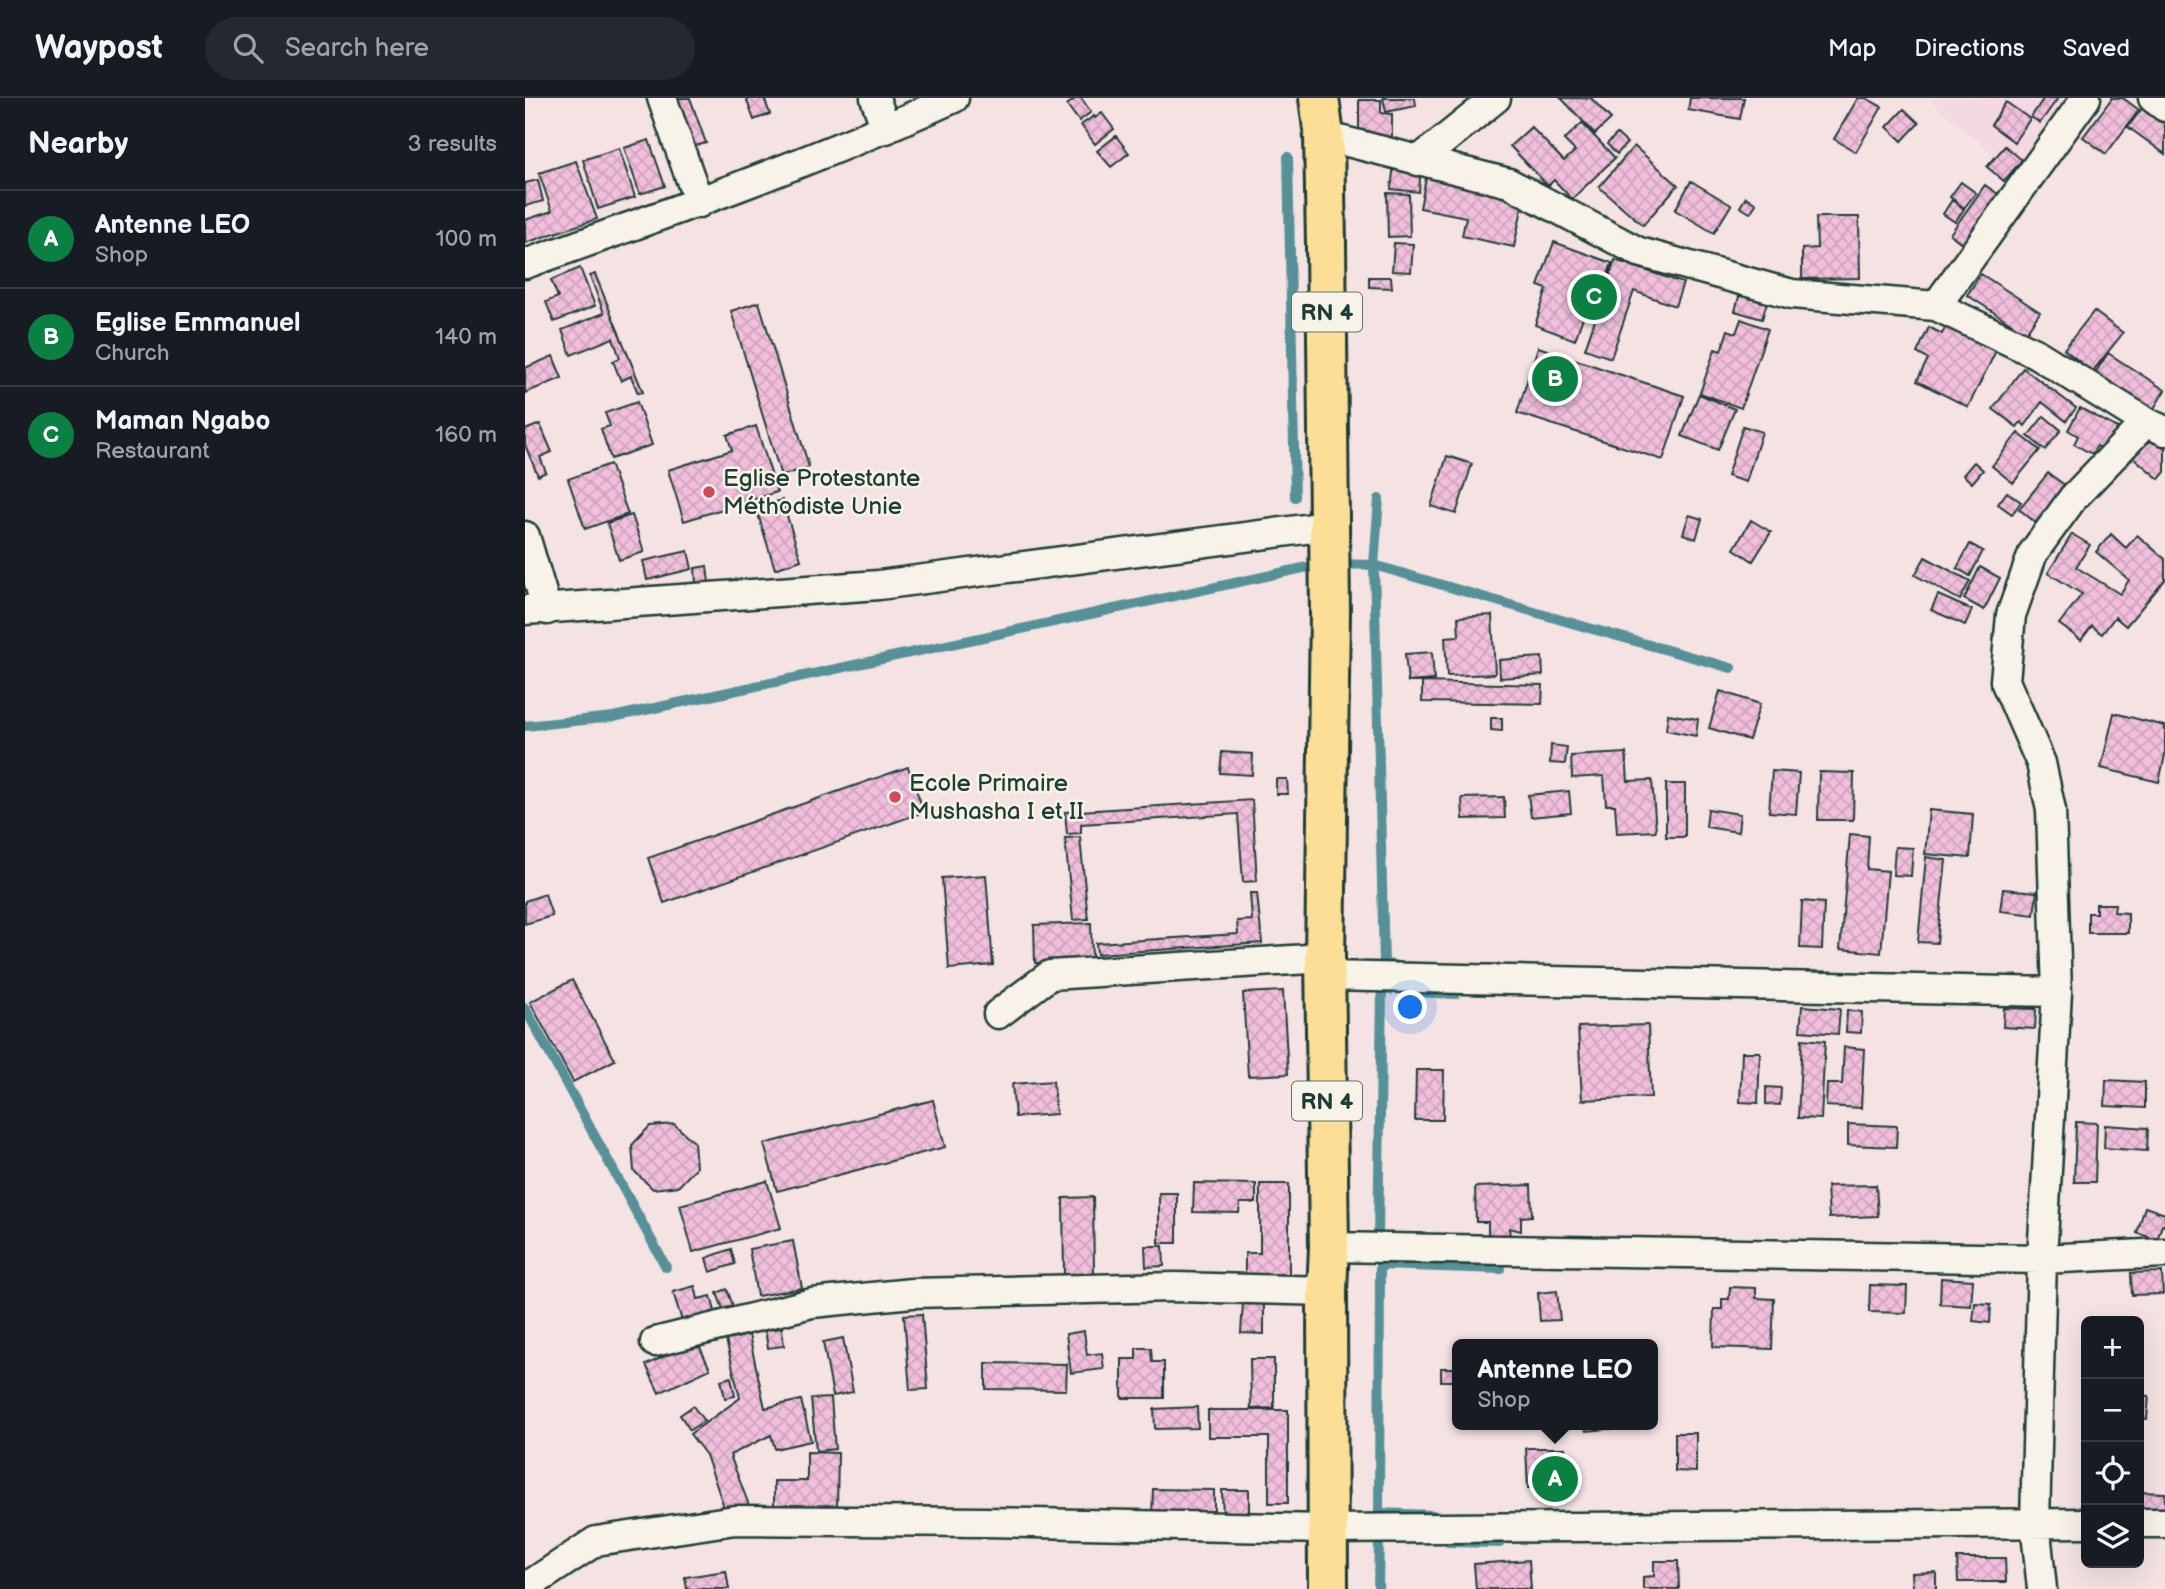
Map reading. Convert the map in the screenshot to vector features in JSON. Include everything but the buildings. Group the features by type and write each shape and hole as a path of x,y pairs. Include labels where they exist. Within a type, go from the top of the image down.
{"main road":[{"name":"RN 4","path":"1319,98 1324,136 1330,613 1326,967 1328,1589"}],"street":[{"path":"662,98 699,202"},
{"path":"875,98 885,129"},
{"path":"525,264 699,202 885,129 954,98"},
{"path":"1418,161 1496,98"},
{"path":"1936,306 2086,98"},
{"path":"2153,98 2165,107"},
{"path":"1324,136 1509,183 1639,252 1792,294 1936,306 2035,353 2155,426 2073,498 2033,553 2011,615 2005,681 2041,763 2051,810 2057,992 2042,1259 2035,1522 2042,1589"},
{"path":"525,536 536,610 879,585 1328,526"},
{"path":"998,1014 1050,975 1326,967 2057,992"},
{"path":"1329,1247 2042,1259 2165,1253"},
{"path":"655,1342 812,1303 912,1293 1176,1287 1327,1291"},
{"path":"525,1588 596,1541 735,1520 1327,1529 2081,1522"},
{"path":"2144,1523 2165,1523"}],"shaded area":[{"path":"1935,98 2070,98 2012,170 1932,102"}],"waterway":[{"path":"1288,157 1295,497"},
{"path":"1379,499 1374,565 1384,964 1394,965"},
{"path":"525,726 613,717 1322,564"},
{"path":"1337,564 1374,565 1731,668"},
{"path":"1385,1239 1378,1238 1382,990 1391,990"},
{"path":"1413,992 1456,994"},
{"path":"525,1008 666,1267"},
{"path":"1433,1515 1379,1513 1380,1265 1501,1269"},
{"path":"1378,1589 1379,1539 1387,1540"},
{"path":"1448,1542 1500,1543"}],"place":[{"name":"Maman Ngabo","path":"1594,297"},
{"name":"Eglise Emmanuel","path":"1555,379"},
{"name":"Eglise Protestante Méthodiste Unie","path":"709,492"},
{"name":"Ecole Primaire Mushasha I et II","path":"895,797"},
{"name":"Antenne LEO","path":"1555,1479"}]}
